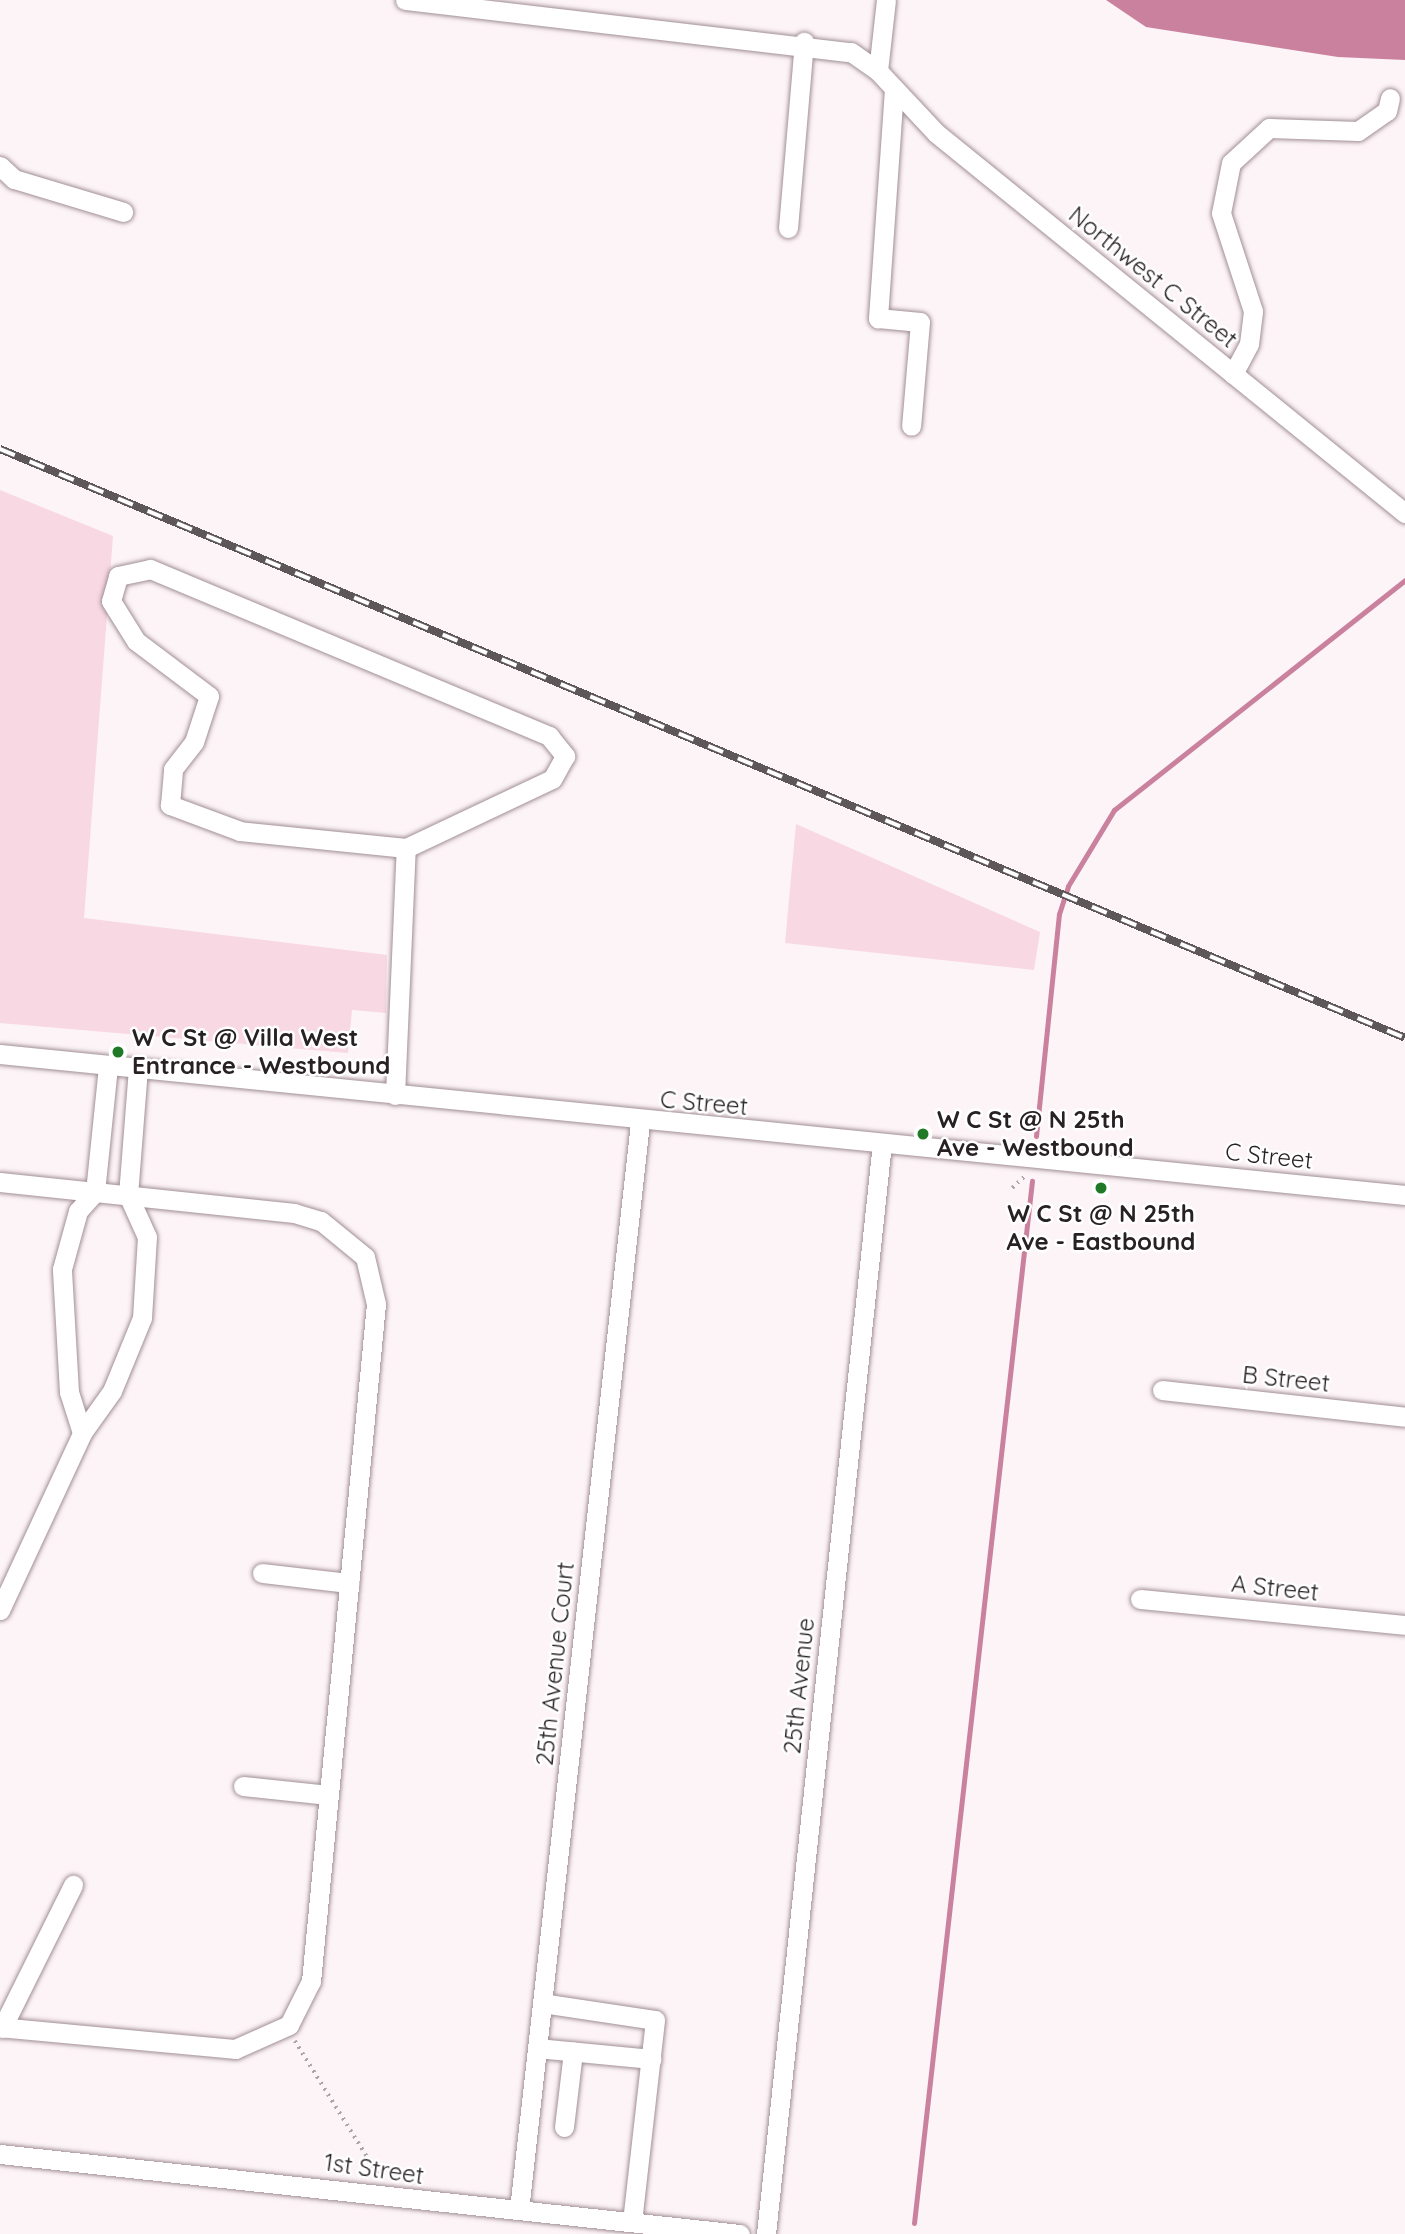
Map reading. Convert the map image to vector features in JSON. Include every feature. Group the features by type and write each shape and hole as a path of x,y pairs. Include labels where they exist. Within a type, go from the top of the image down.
{"street":[{"name":"Northwest C Street","path":"405,0 804,42 852,52 878,71 936,133 1405,513"},
{"path":"878,71 886,0"},
{"path":"788,228 804,42"},
{"path":"894,89 878,318 920,322 911,426"},
{"path":"1233,374 1249,344 1252,312 1221,213 1231,163 1269,128 1358,131 1387,111 1390,98"},
{"path":"0,166 14,178 123,212"},
{"path":"150,569 550,736 565,756 552,779 406,848 240,831 170,805 173,769 194,742 209,696 136,642 111,601 118,576 150,569"},
{"path":"395,1095 406,848"},
{"name":"C Street","path":"0,1054 640,1122 1405,1195"},
{"path":"82,1433 69,1392 60,1298 68,1236 95,1192 108,1066"},
{"path":"0,1610 82,1433 112,1391 147,1295 147,1237 128,1195 138,1069"},
{"name":"25th Avenue Court","path":"519,2210 640,1122"},
{"name":"25th Avenue","path":"766,2234 882,1143"},
{"path":"0,1182 294,1213 344,1234 365,1257 376,1304 311,1981 286,2027 235,2049 1,2028 74,1885"},
{"name":"B Street","path":"1162,1390 1405,1417"},
{"path":"262,1573 349,1583"},
{"name":"A Street","path":"1140,1599 1405,1625"},
{"path":"243,1786 329,1795"},
{"path":"542,2003 649,2015 655,2020 632,2222"},
{"path":"537,2048 651,2059"},
{"path":"564,2127 573,2052"},
{"name":"1st Street","path":"0,2154 740,2234"}],"path":[{"path":"1012,1188 1026,1174"},
{"path":"286,2027 379,2176"}],"shaded area":[{"path":"1106,0 1405,0 1405,60 1338,57 1146,27"},
{"path":"0,490 113,536 84,918 387,955 386,1013 352,1010 348,1053 0,1023"},
{"path":"796,824 1040,932 1034,970 785,943"}],"waterway":[{"path":"1036,1136 1059,914 1068,886 1114,810 1405,580"},
{"path":"914,2223 1032,1181"}],"railway":[{"path":"0,449 1405,1038"}],"place":[{"name":"W C St @ Villa West Entrance - Westbound","path":"118,1052"},
{"name":"W C St @ N 25th Ave - Westbound","path":"923,1134"},
{"name":"W C St @ N 25th Ave - Eastbound","path":"1101,1188"}]}
